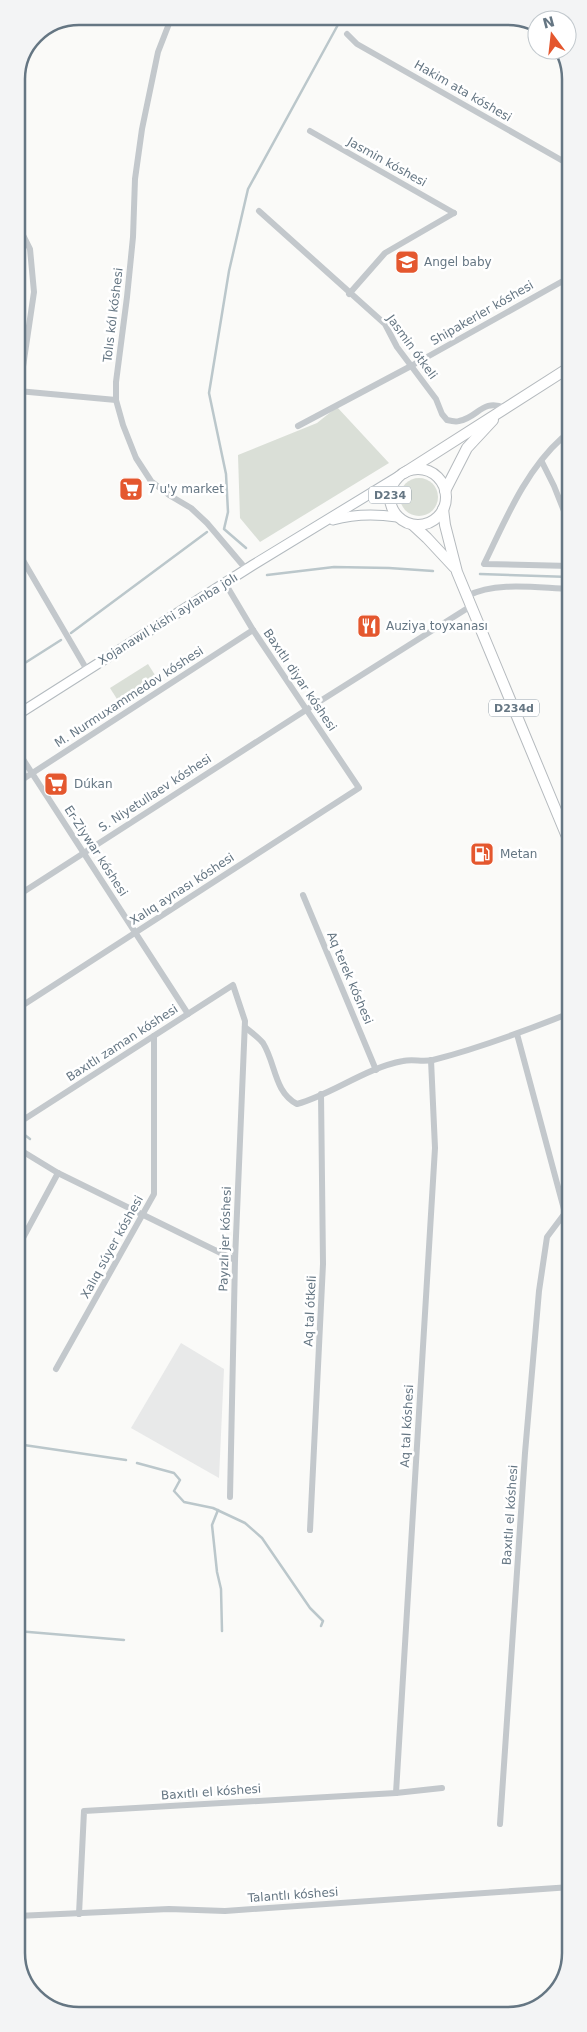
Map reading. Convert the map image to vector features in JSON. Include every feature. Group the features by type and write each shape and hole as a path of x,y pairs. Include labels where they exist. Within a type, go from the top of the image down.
{"main road":[{"name":"Xojanawıl kishi aylanba jolı","path":"25,710 246,569 562,372"},
{"name":"Xojanawıl kishi aylanba jolı","path":"445,491 467,448 504,408"},
{"name":"D234","path":"414,525 397,517 392,509 390,491 393,483 401,474 412,470 429,472 442,483 445,491"},
{"path":"414,525 431,522 438,516 446,500 445,491"},
{"name":"D234d","path":"443,509 457,572 562,825"},
{"name":"Xojanawıl kishi aylanba jolı","path":"321,524 357,516 379,515 397,517"},
{"name":"D234d","path":"414,525 440,551 457,572"}],"street":[{"name":"Tolıs kól kóshesi","path":"168,25 158,52 142,129 135,179 133,237 116,382 116,400 136,458 150,481 169,496 191,508 207,523 246,569"},
{"name":"Hakim ata kóshesi","path":"347,34 358,44 562,160"},
{"name":"Jasmin kóshesi","path":"310,131 454,213 385,253 349,294"},
{"name":"Jasmin ótkeli","path":"259,210 349,294 385,324 396,347 436,399 442,414 447,420 460,421 488,405 496,404 504,408"},
{"path":"25,239 30,249 34,292 25,348"},
{"name":"Shipakerler kóshesi","path":"298,426 411,366 562,281"},
{"path":"25,392 116,400"},
{"path":"562,438 553,447 519,493 484,564 562,566"},
{"path":"542,462 562,506"},
{"path":"25,564 87,670"},
{"name":"Baxıtlı diyar kóshesi","path":"225,583 253,630 359,788"},
{"name":"S. Niyetullaev kóshesi","path":"25,891 306,710 469,601 475,592 504,587 562,589"},
{"name":"M. Nurmuxammedov kóshesi","path":"25,778 253,630"},
{"name":"Er-Ziywar kóshesi","path":"25,762 188,1014"},
{"name":"Xalıq aynası kóshesi","path":"25,1004 359,788"},
{"name":"Aq terek kóshesi","path":"303,895 376,1070"},
{"name":"Baxıtlı zaman kóshesi","path":"25,1119 233,985"},
{"name":"Payızlı jer kóshesi","path":"230,1497 235,1260 245,1027 245,1021 233,985"},
{"path":"245,1027 262,1042 274,1066 280,1088 288,1100 297,1104 403,1060 431,1060 517,1034 562,1016"},
{"path":"517,1034 562,1191"},
{"name":"Xalıq súyer kóshesi","path":"56,1369 154,1194 154,1036"},
{"name":"Aq tal kóshesi","path":"396,1793 435,1148 431,1060"},
{"name":"Aq tal ótkeli","path":"310,1530 324,1264 321,1094"},
{"path":"25,1153 58,1173 235,1260"},
{"path":"25,1234 58,1173"},
{"name":"Baxıtlı el kóshesi","path":"500,1824 539,1290 547,1237 562,1219"},
{"name":"Baxıtlı el kóshesi","path":"79,1914 84,1811 396,1793 442,1788"},
{"name":"Talantlı kóshesi","path":"25,1916 169,1909 225,1911 562,1888"}],"shaded area":[{"path":"337,407 389,463 260,542 240,518 238,455 317,423"},
{"path":"419,478 433,483 438,497 433,511 419,516 405,511 400,497 405,483"},
{"path":"148,664 160,683 122,707 110,688"},
{"path":"181,1343 224,1369 219,1478 131,1428"}],"waterway":[{"path":"246,548 224,529 228,512 226,474 209,393 229,271 248,189 338,25"},
{"path":"71,633 207,532"},
{"path":"267,575 334,567 433,571"},
{"path":"480,574 562,577"},
{"path":"25,663 61,640"},
{"path":"25,1135 30,1139"},
{"path":"25,1445 126,1460"},
{"path":"137,1463 174,1473 180,1480 174,1491 184,1502 213,1508 245,1523 262,1538 310,1608 323,1621 321,1626"},
{"path":"218,1510 212,1525 217,1572 221,1589 222,1631"},
{"path":"25,1632 124,1640"}],"place":[{"name":"Angel baby","path":"407,262"},
{"name":"7 u'y market","path":"131,489"},
{"name":"Auziya toyxanası","path":"369,626"},
{"name":"Dúkan","path":"56,784"},
{"name":"Metan","path":"482,854"}]}
